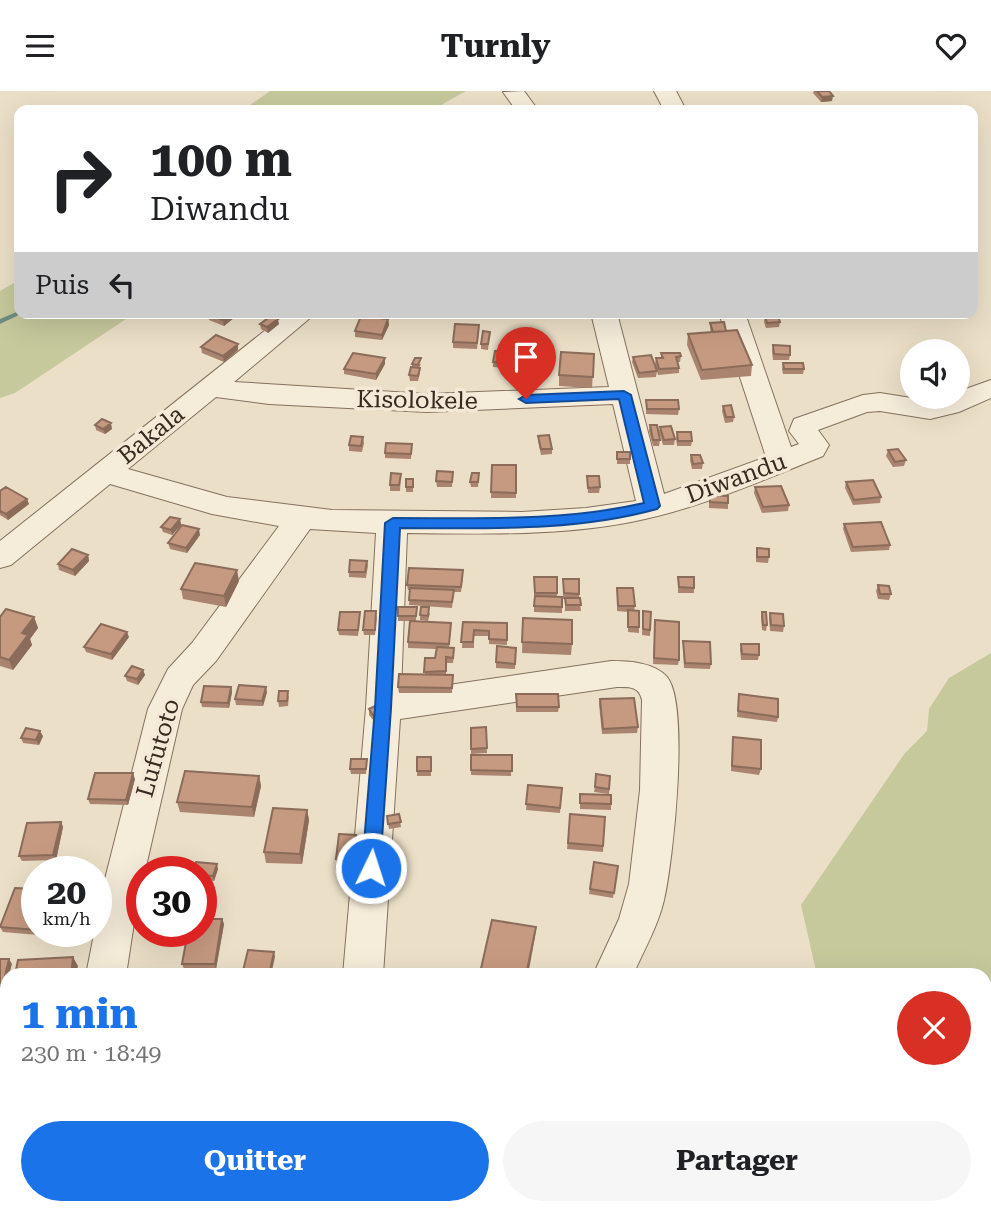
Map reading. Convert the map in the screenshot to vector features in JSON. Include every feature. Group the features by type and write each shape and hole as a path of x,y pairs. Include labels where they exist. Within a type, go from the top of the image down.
{"street":[{"name":"Bakala","path":"0,557 296,319"},
{"path":"605,319 652,506"},
{"path":"734,319 782,461"},
{"name":"Kisolokele","path":"210,388 269,395 427,403 624,395"},
{"name":"Diwandu","path":"106,472 161,491 229,507 302,517 393,523 514,523 608,516 686,498 813,449 816,445 803,431 804,425 863,404 880,403 930,410 949,406 991,388"},
{"name":"Lufutoto","path":"107,968 123,883 165,709 180,678 204,652 302,517"},
{"path":"364,968 383,708 393,523"},
{"path":"383,708 611,674 644,677 656,686 662,702 660,770 645,901 616,968"}],"green space":[{"path":"270,91 466,91 441,105 250,105"},
{"path":"14,283 14,319 126,319 15,393 0,398 0,291"},
{"path":"991,653 991,968 815,968 801,905 905,753 927,731 929,709 949,678"}],"building":[{"path":"817,91 829,91 833,96 822,97"},
{"path":"267,319 278,319 267,327 260,324"},
{"path":"360,319 388,319 382,335 355,331"},
{"path":"766,319 779,319 780,322 767,323"},
{"path":"724,322 726,331 713,332 710,323"},
{"path":"455,324 479,325 477,343 453,342"},
{"path":"737,330 752,365 702,370 688,334"},
{"path":"483,331 490,332 488,344 481,344"},
{"path":"216,335 238,344 223,356 201,347"},
{"path":"773,345 790,346 790,355 774,354"},
{"path":"495,351 506,352 504,362 493,362"},
{"path":"561,352 594,354 593,377 559,375"},
{"path":"353,353 385,358 376,374 344,369"},
{"path":"661,353 680,353 681,356 676,357 679,368 659,369 656,358 663,358"},
{"path":"651,355 657,371 639,373 633,357"},
{"path":"415,358 421,358 418,365 412,364"},
{"path":"783,363 803,363 804,369 784,369"},
{"path":"411,367 420,368 418,376 409,375"},
{"path":"646,400 678,400 679,409 647,409"},
{"path":"731,405 734,417 726,417 723,406"},
{"path":"102,419 111,423 103,429 95,425"},
{"path":"650,425 657,425 660,440 653,440"},
{"path":"671,426 675,439 664,440 660,427"},
{"path":"677,432 691,432 692,441 678,441"},
{"path":"549,435 552,449 541,449 538,436"},
{"path":"351,436 363,437 361,446 349,445"},
{"path":"386,443 412,444 411,454 385,453"},
{"path":"898,449 906,460 895,462 888,450"},
{"path":"617,452 630,452 630,459 617,459"},
{"path":"691,455 700,455 703,463 693,464"},
{"path":"492,465 516,465 516,493 491,492"},
{"path":"437,471 453,472 452,482 436,481"},
{"path":"391,473 401,474 399,485 390,485"},
{"path":"472,473 479,473 478,482 470,482"},
{"path":"587,476 599,476 600,487 588,488"},
{"path":"406,479 413,479 413,487 406,487"},
{"path":"873,480 881,497 854,500 846,482"},
{"path":"781,486 789,505 763,507 755,487"},
{"path":"6,487 27,499 6,514 0,511 0,491"},
{"path":"709,495 728,496 728,503 710,502"},
{"path":"170,517 180,519 171,530 161,527"},
{"path":"881,522 890,545 853,547 844,524"},
{"path":"182,525 199,529 186,548 168,543"},
{"path":"757,548 769,549 769,557 757,557"},
{"path":"72,549 88,555 73,570 58,564"},
{"path":"350,560 367,561 365,572 349,572"},
{"path":"195,563 237,570 224,596 181,589"},
{"path":"409,568 463,570 461,587 407,585"},
{"path":"534,577 557,577 557,593 535,593"},
{"path":"678,577 694,577 694,588 679,587"},
{"path":"563,579 579,579 579,594 564,593"},
{"path":"878,585 889,586 891,594 880,594"},
{"path":"410,588 454,590 452,602 409,600"},
{"path":"617,588 633,588 635,606 618,606"},
{"path":"535,596 562,597 562,607 534,606"},
{"path":"565,598 580,598 581,605 566,605"},
{"path":"398,607 417,607 416,616 398,616"},
{"path":"421,607 429,607 428,616 420,615"},
{"path":"6,609 34,617 22,633 28,635 9,660 0,657 0,617"},
{"path":"628,610 639,611 639,627 628,627"},
{"path":"365,611 376,611 375,630 363,630"},
{"path":"643,611 651,612 650,630 643,629"},
{"path":"340,612 360,612 358,630 338,630"},
{"path":"762,612 766,612 767,625 763,625"},
{"path":"770,613 783,614 784,626 771,625"},
{"path":"523,618 572,620 572,644 522,642"},
{"path":"655,620 679,622 679,660 654,658"},
{"path":"410,621 451,623 449,644 408,642"},
{"path":"463,622 507,623 507,640 489,639 489,631 474,630 473,642 461,642"},
{"path":"101,624 127,632 111,654 84,647"},
{"path":"683,641 710,642 711,664 685,663"},
{"path":"741,644 759,644 759,655 742,654"},
{"path":"497,646 516,648 515,664 496,662"},
{"path":"437,647 454,648 453,658 446,657 446,671 424,672 425,658 435,658"},
{"path":"132,666 143,670 137,679 125,676"},
{"path":"399,674 453,675 452,688 398,687"},
{"path":"239,685 266,687 262,701 235,699"},
{"path":"204,686 231,687 228,703 201,702"},
{"path":"279,691 288,691 287,701 278,701"},
{"path":"516,694 558,694 559,707 517,707"},
{"path":"739,694 778,699 778,717 738,711"},
{"path":"634,698 638,727 603,729 600,699"},
{"path":"375,706 380,712 373,715 369,709"},
{"path":"486,727 487,748 471,749 471,728"},
{"path":"26,728 40,731 36,740 21,738"},
{"path":"733,737 761,740 761,769 732,766"},
{"path":"471,755 512,755 512,771 471,770"},
{"path":"417,757 431,757 431,771 417,771"},
{"path":"351,759 367,759 366,769 350,769"},
{"path":"185,771 259,776 252,807 177,802"},
{"path":"95,773 133,773 126,800 88,799"},
{"path":"596,774 610,776 609,789 595,787"},
{"path":"528,785 562,788 560,808 526,804"},
{"path":"580,794 611,795 611,804 580,803"},
{"path":"273,808 307,810 300,854 264,852"},
{"path":"399,814 401,822 388,824 387,816"},
{"path":"570,814 605,817 603,846 568,843"},
{"path":"61,822 53,855 19,856 27,823"},
{"path":"339,834 356,835 353,860 336,859"},
{"path":"594,862 618,866 614,893 590,889"},
{"path":"15,888 21,888 21,929 0,927"},
{"path":"217,919 222,919 215,964 182,964 185,947 217,947"},
{"path":"492,920 536,927 527,968 481,968"},
{"path":"248,950 274,952 271,968 244,968"},
{"path":"73,957 72,968 16,968 18,960"},
{"path":"0,959 9,959 7,968 0,968"}],"waterway":[{"path":"0,322 14,315"}],"route":[{"path":"371,868 393,523 514,523 608,516 652,506 624,395 526,399"}]}
